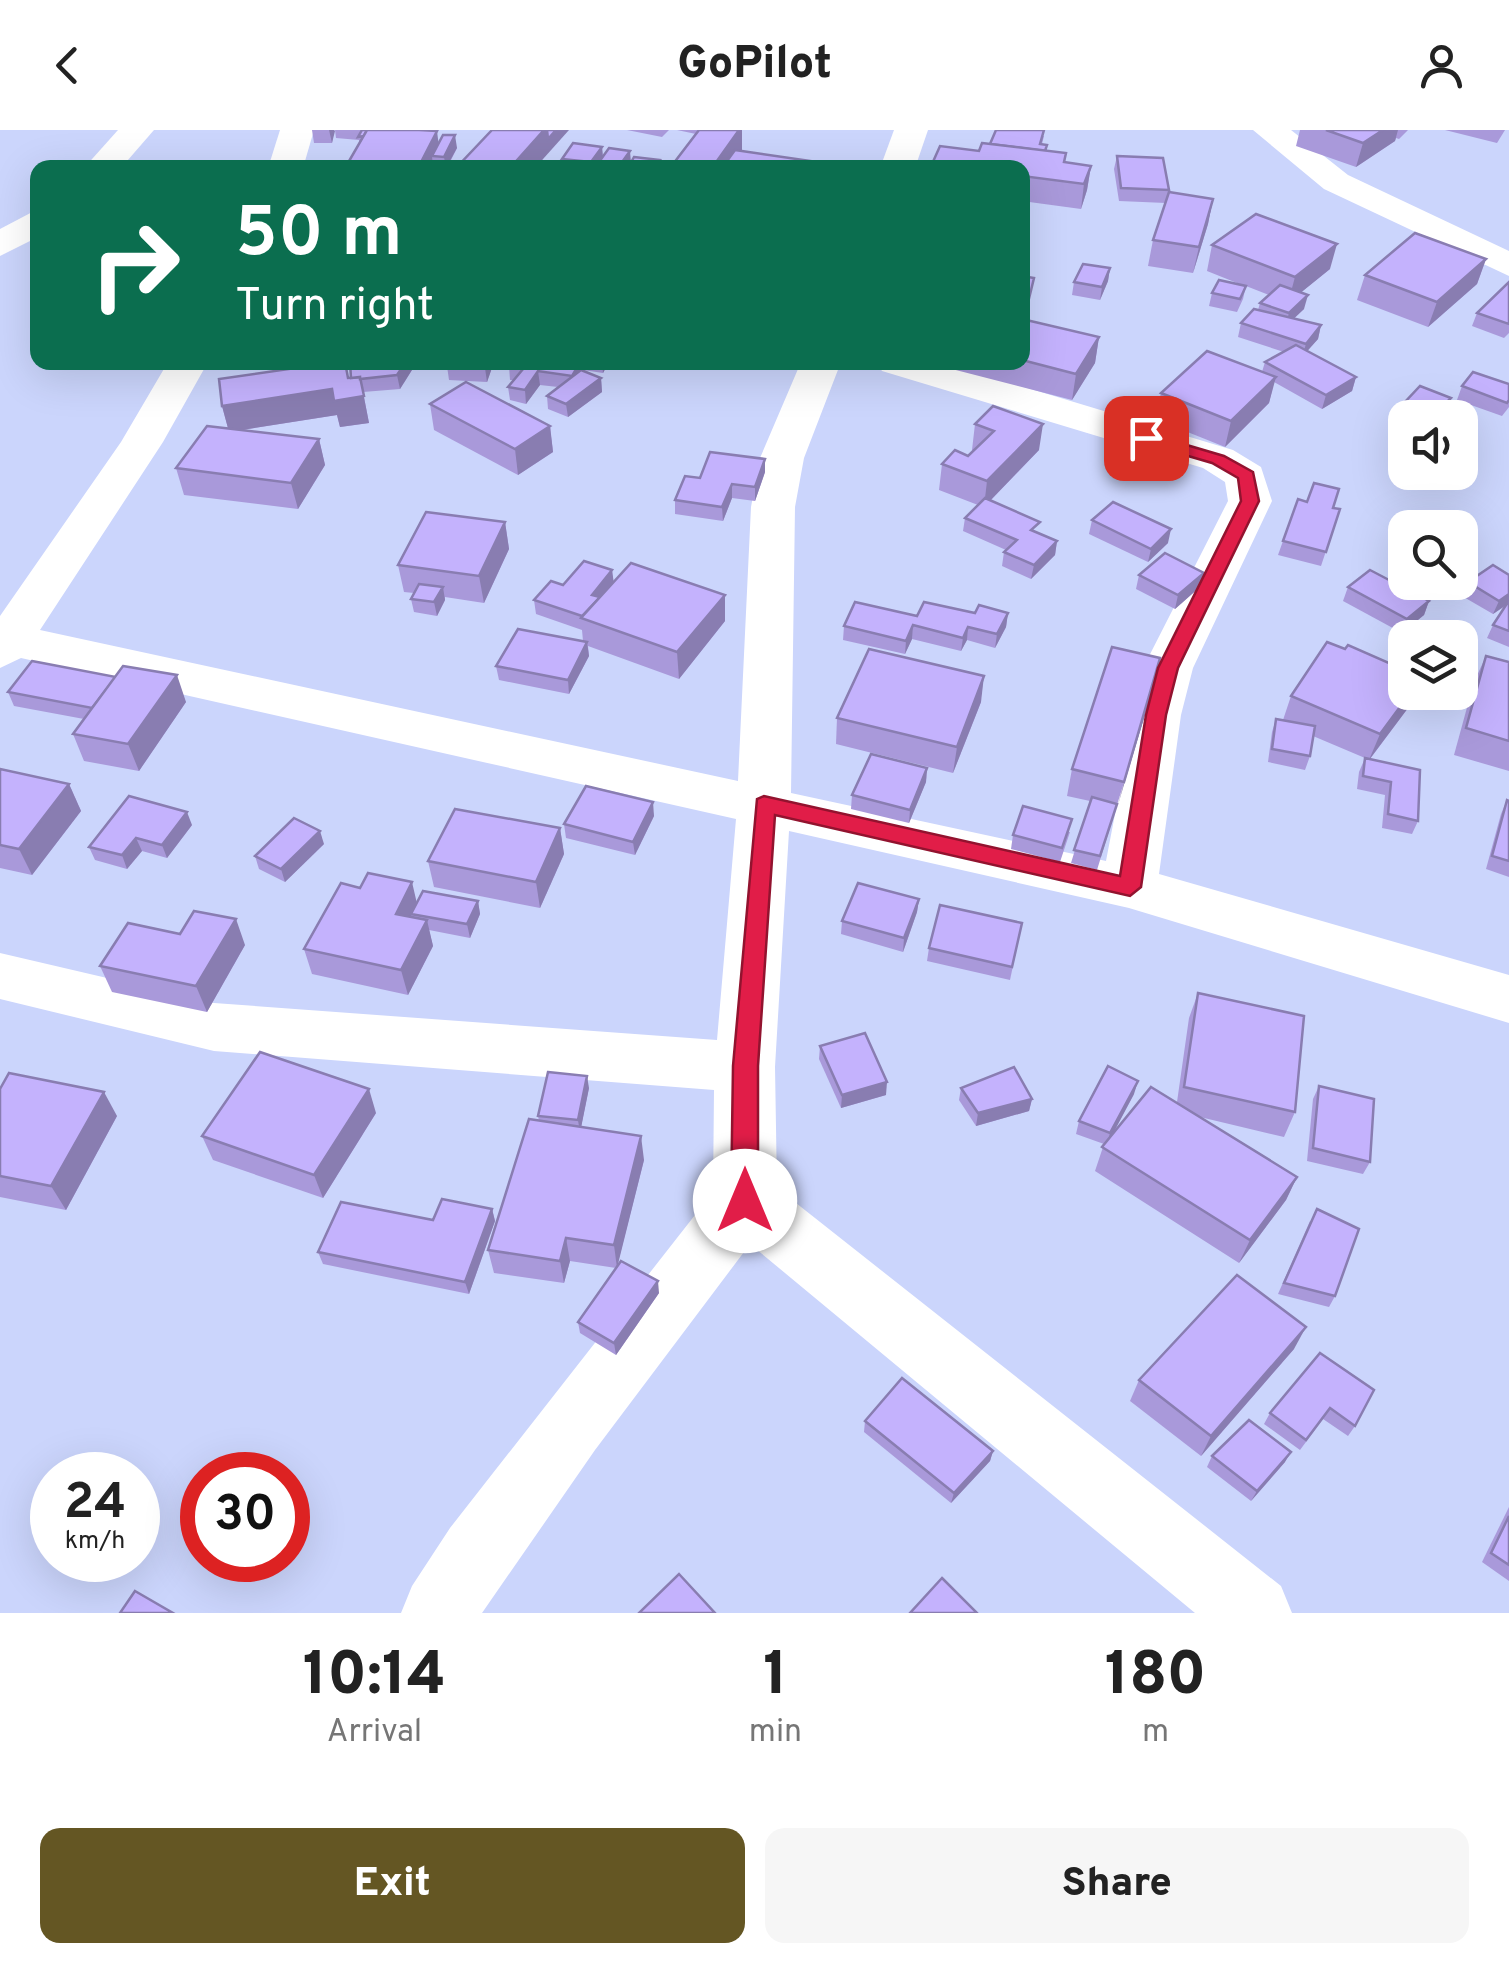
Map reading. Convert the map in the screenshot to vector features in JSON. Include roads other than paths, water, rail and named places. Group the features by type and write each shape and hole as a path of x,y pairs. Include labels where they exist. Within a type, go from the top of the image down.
{"street":[{"path":"109,160 136,130"},
{"path":"288,160 297,130"},
{"path":"900,160 911,130"},
{"path":"1270,130 1336,182 1509,265"},
{"path":"0,245 30,225"},
{"path":"183,370 142,442 5,646 764,804 1130,887 1509,1000"},
{"path":"439,1613 476,1554 558,1442 745,1201 745,1066 764,804 773,507 782,458 818,370"},
{"path":"922,370 1218,460 1246,476 1250,501 1168,668 1156,715 1130,887"},
{"path":"0,976 214,1027 745,1066"},
{"path":"745,1201 1254,1613"}]}
